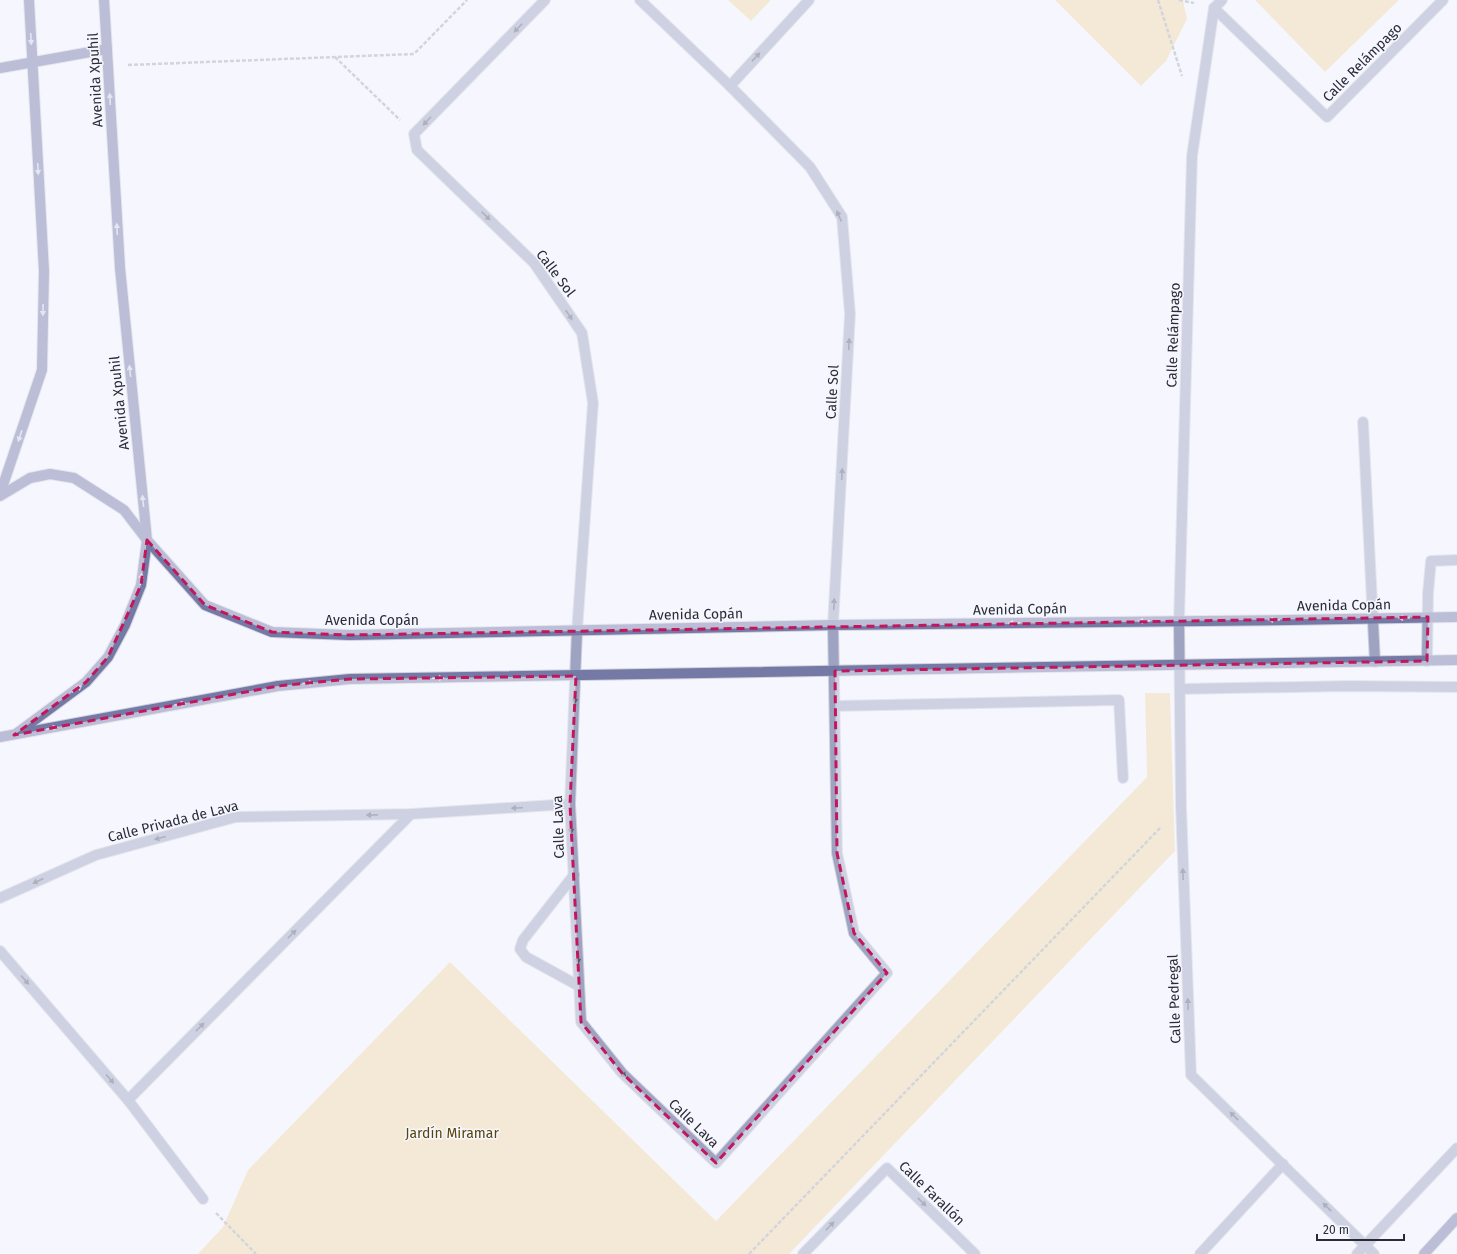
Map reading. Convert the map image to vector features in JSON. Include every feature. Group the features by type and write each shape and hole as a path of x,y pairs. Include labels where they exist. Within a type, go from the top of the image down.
{"street":[{"path":"0,495 42,370 44,271 29,0"},
{"name":"Avenida Xpuhil","path":"0,744 86,682 108,657 125,625 141,585 147,540 120,268 104,0"},
{"path":"414,134 545,0"},
{"name":"Calle Sol","path":"640,0 730,86 810,167 842,217 850,314 833,625 835,671"},
{"path":"730,86 809,0"},
{"path":"1214,8 1222,0"},
{"name":"Calle Relámpago","path":"1214,8 1327,117 1443,0"},
{"name":"Calle Relámpago","path":"1178,665 1192,156 1214,8"},
{"path":"0,68 107,49"},
{"name":"Calle Sol","path":"414,134 417,150 534,263 582,334 593,403 577,631"},
{"path":"1363,422 1375,662"},
{"name":"Avenida Copán","path":"0,495 30,478 50,474 74,478 124,510 147,540 205,605 272,632 349,635 833,625 1457,616"},
{"path":"1427,661 1431,561 1457,560"},
{"name":"Calle Lava","path":"577,631 570,804 581,1022 622,1073 716,1163 887,973 854,933 838,853 835,671"},
{"path":"0,737 278,686 350,680 1457,660"},
{"name":"Calle Pedregal","path":"1178,665 1180,688 1181,806 1191,1075 1374,1254"},
{"path":"1180,688 1348,686 1457,687"},
{"path":"835,706 1119,700 1123,778"},
{"name":"Calle Privada de Lava","path":"0,898 96,855 236,817 410,814 570,804"},
{"path":"128,1100 410,814"},
{"path":"574,875 523,940 520,949 526,957 579,986"},
{"path":"0,951 128,1100 203,1199"},
{"path":"1357,1254 1457,1148"},
{"path":"1200,1254 1283,1164"},
{"name":"Calle Farallón","path":"803,1254 886,1168 975,1254"},
{"path":"1424,1254 1457,1218"}],"path":[{"path":"108,66 414,54 467,0"},
{"path":"1158,0 1185,83"},
{"path":"335,57 414,134"},
{"path":"749,1254 1181,806"},
{"path":"203,1199 256,1254"}],"highlighted area":[{"path":"147,540 205,605 272,632 349,635 1428,617 1427,661 835,671 837,853 854,933 887,973 716,1163 622,1073 581,1022 570,804 576,676 350,679 278,686 14,735 86,682 108,657 141,585"}],"green space":[{"path":"728,0 771,0 751,21"},
{"path":"1055,0 1183,0 1187,19 1166,61 1141,86"},
{"path":"1255,0 1399,0 1325,72"},
{"name":"Jardín Miramar","path":"1145,693 1170,693 1175,851 789,1254 198,1254 223,1227 248,1170 450,962 716,1221 1147,777"}]}
